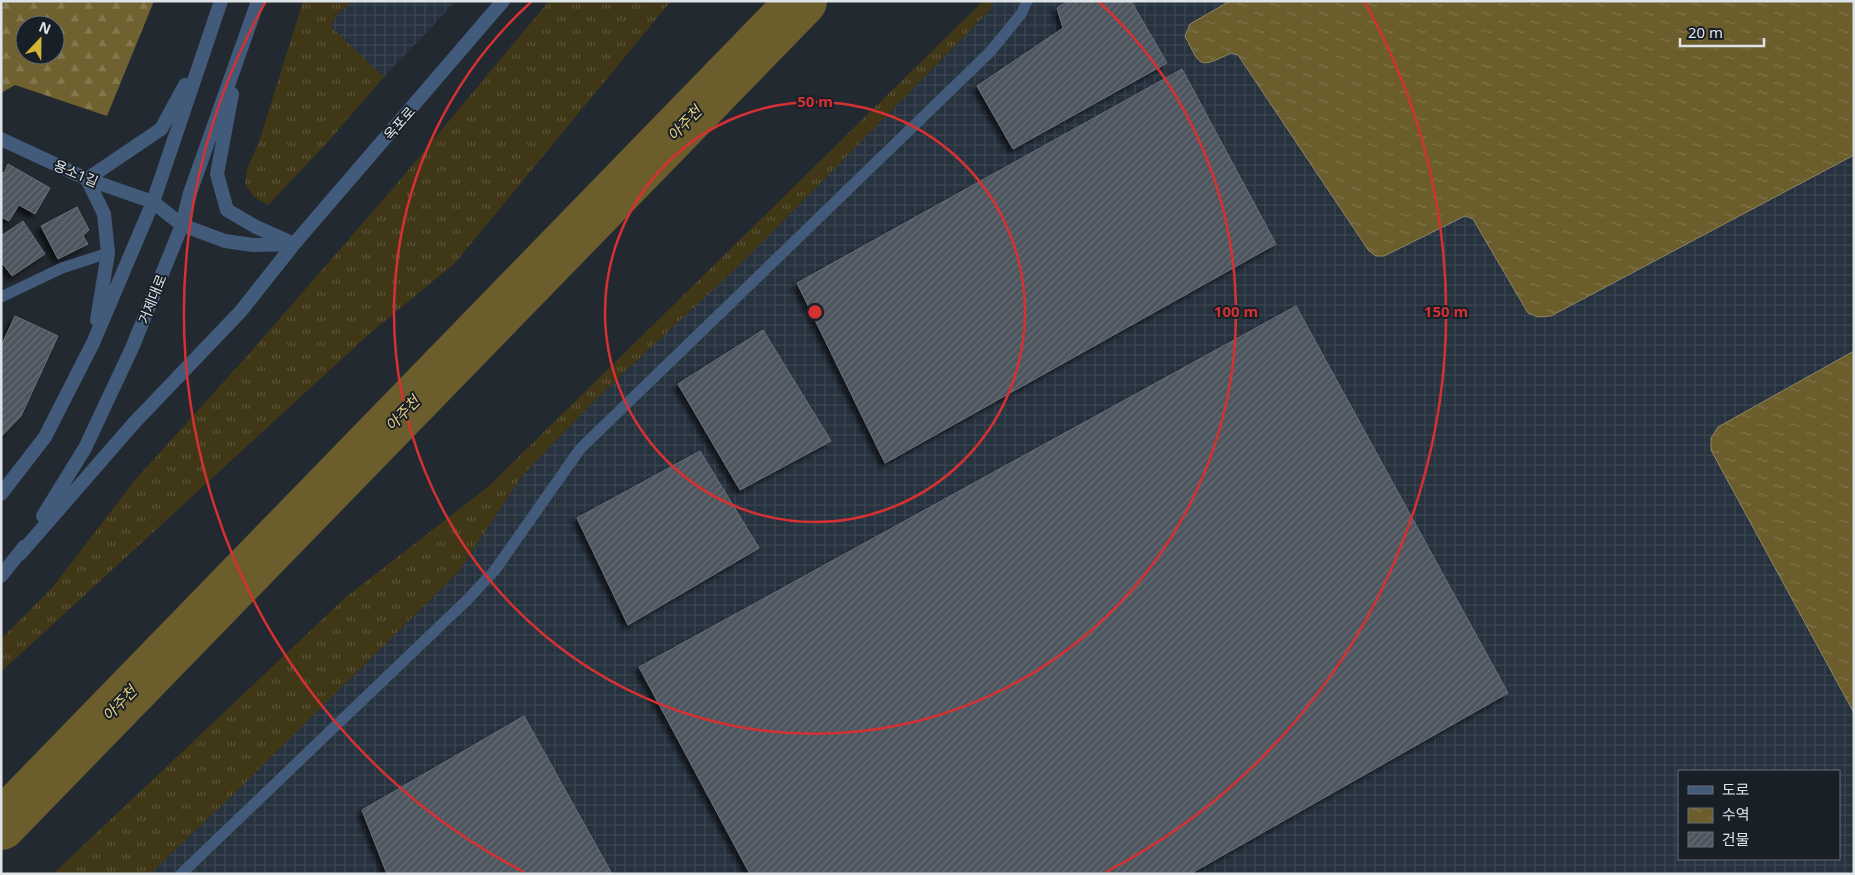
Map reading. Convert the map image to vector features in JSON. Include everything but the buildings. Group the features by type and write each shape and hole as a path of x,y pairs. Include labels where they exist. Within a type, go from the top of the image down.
{"street":[{"path":"1,494 45,437 93,343 153,202 201,55 221,1"},
{"name":"거제대로","path":"1,576 20,554 86,448 132,348 182,225 190,193 258,1"},
{"name":"옥포로","path":"20,554 134,422 241,311 294,244 503,1"},
{"path":"242,46 217,174 227,210 256,227 294,244"},
{"path":"93,343 108,253 104,214 87,180 161,129 201,55"},
{"name":"용소1길","path":"1,140 87,180 153,202 182,225 225,241 253,246 294,244"}],"lane":[{"path":"181,874 468,599 495,570 580,449 990,52 1020,14 1027,1"},
{"path":"1,297 62,268 108,253"}],"shaded area":[{"path":"352,1 456,1 384,77 331,27 336,16"},
{"path":"993,1 1230,1 1190,24 1203,64 1231,53 1238,55 1369,251 1465,216 1470,217 1551,316 1854,155 1854,351 1718,427 1711,438 1711,450 1854,713 1854,874 150,874 241,787 459,571 522,476 598,397 747,258 990,10"}],"green space":[{"path":"1,1 154,1 107,116 15,85 1,93"},
{"path":"303,1 352,1 336,16 331,27 384,77 326,144 268,205 254,197 245,184 248,167 259,142"},
{"path":"549,1 671,1 455,263 368,335 1,672 1,639 52,588 135,480 248,355 395,186"},
{"path":"983,1 993,1 990,10 747,258 598,397 522,476 459,571 241,787 150,874 53,874 346,597 489,486"}],"water":[{"path":"1230,1 1854,1 1854,155 1551,316 1538,317 1528,313 1473,219 1465,216 1384,256 1376,256 1369,251 1238,55 1231,53 1206,63 1198,59 1194,54 1185,36 1190,24"},
{"path":"1854,351 1854,713 1711,450 1711,438 1718,427"}],"waterway":[{"name":"아주천","path":"1,825 802,1"}]}
